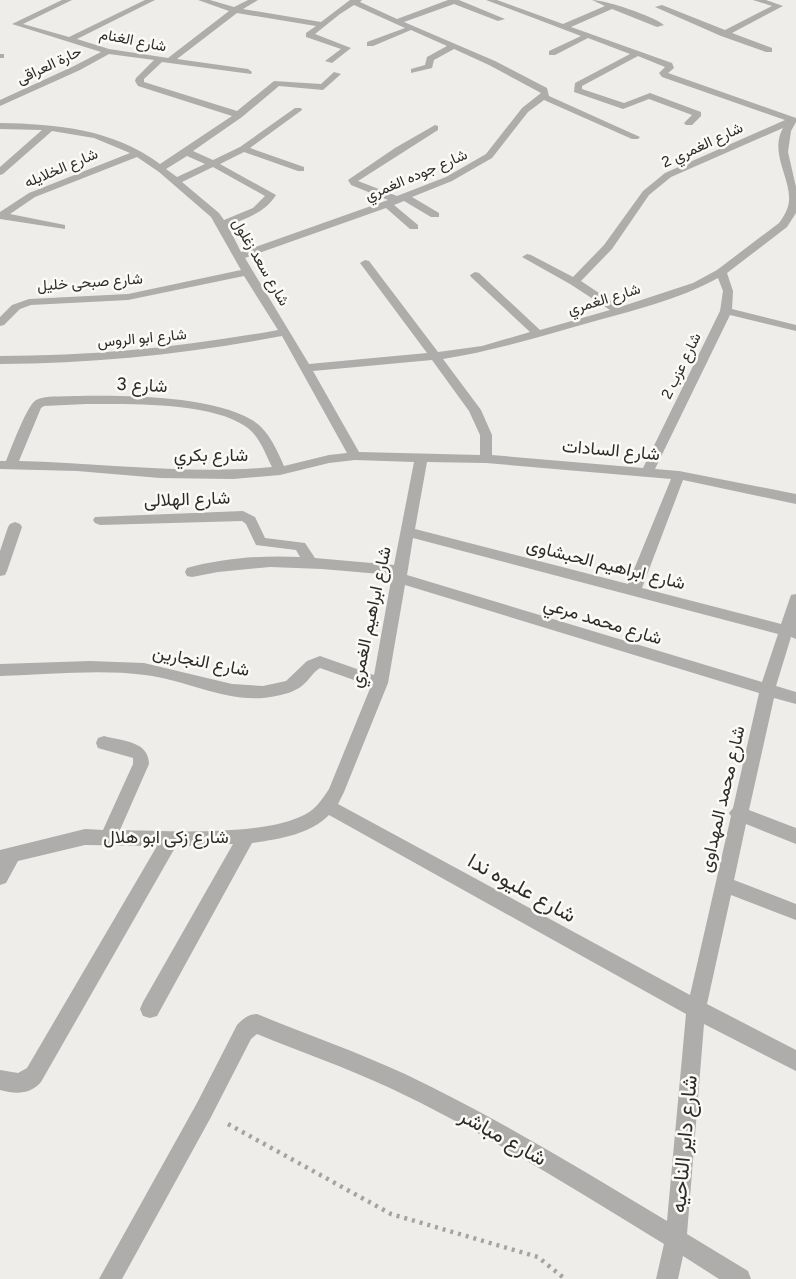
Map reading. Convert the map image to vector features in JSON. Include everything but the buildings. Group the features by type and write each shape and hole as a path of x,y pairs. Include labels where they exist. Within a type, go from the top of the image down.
{"street":[{"name":"شارع الغنام","path":"68,0 16,24 108,51 248,72"},
{"path":"70,40 150,0"},
{"path":"202,0 235,10 321,24"},
{"path":"169,61 235,10 254,0"},
{"path":"398,21 453,0 501,19"},
{"path":"490,0 670,66 663,73 665,75 794,119"},
{"path":"596,0 660,25"},
{"path":"640,17 674,0"},
{"path":"724,34 779,6 757,0"},
{"path":"329,61 346,48 310,37 310,34 321,24 355,1 544,90 546,94 543,96 634,137"},
{"path":"563,27 612,6"},
{"path":"659,8 769,50"},
{"path":"370,44 413,28"},
{"path":"552,52 588,36"},
{"path":"414,71 429,66 430,59 454,46"},
{"name":"حارة العراقى","path":"0,103 77,68 108,51"},
{"path":"636,54 578,85 577,90 623,106 650,96 698,114 689,122"},
{"path":"159,60 140,78 141,84 239,115"},
{"path":"159,169 187,152 239,115 277,83 323,87 337,74"},
{"name":"شارع جوده الغمري","path":"239,256 387,204 449,179 489,156 522,114 543,96"},
{"path":"175,182 243,149 298,110"},
{"name":"شارع الغمري","path":"305,368 437,356 483,349 619,311 697,285 721,272 783,225 791,213 794,200 783,152 786,131 794,119"},
{"name":"شارع الغمري 2","path":"574,282 608,247 646,193 668,175 794,119"},
{"name":"شارع سعد زغلول","path":"0,126 51,127 82,132 137,153 214,215 222,225 247,272 285,332 355,456"},
{"path":"0,172 51,127"},
{"path":"435,128 353,180 354,183 361,187 401,198 435,215"},
{"path":"243,149 300,170"},
{"path":"187,152 214,164 270,195 265,203 254,210 222,225"},
{"name":"شارع الخلايله","path":"1,216 32,195 137,153"},
{"path":"387,204 414,227"},
{"path":"1,216 61,227"},
{"path":"527,257 574,282 619,311"},
{"path":"365,262 476,410 486,435 486,459"},
{"name":"شارع صبحى خليل","path":"0,324 16,307 29,302 128,297 247,272"},
{"name":"شارع عزب 2","path":"647,472 726,311 728,291 721,272"},
{"path":"475,274 538,334"},
{"path":"726,311 796,328"},
{"name":"شارع ابو الروس","path":"0,360 51,360 154,353 285,332"},
{"name":"شارع 3","path":"5,465 36,406 41,402 119,401 209,408 230,413 248,422 261,433 280,471"},
{"name":"شارع بكري","path":"5,465 160,474 234,475 280,471 329,459 355,456 421,457"},
{"name":"شارع السادات","path":"421,457 486,459 679,475 796,499"},
{"name":"شارع ابراهيم الغمري","path":"327,806 336,792 380,683 421,457"},
{"path":"633,591 679,475"},
{"name":"شارع الهلالى","path":"100,520 243,516 252,521 261,542 300,546 310,562"},
{"path":"0,571 15,527"},
{"name":"شارع ابراهيم الحبشاوى","path":"407,532 791,631"},
{"name":"شارع محمد مرعي","path":"192,572 250,562 310,562 400,574 599,640 768,688 796,698"},
{"name":"شارع محمد المهداوى","path":"696,1009 738,814 768,688 791,631 796,599"},
{"name":"شارع النجارين","path":"0,670 144,669 177,674 226,690 252,692 286,687 301,678 311,665 320,662 380,683"},
{"path":"104,743 136,751 141,756 141,764 108,837"},
{"name":"شارع زكى ابو هلال","path":"6,857 85,837 171,839 247,836 286,830 314,819 327,806"},
{"name":"شارع عليوه ندا","path":"327,806 696,1009 796,1061"},
{"path":"738,814 796,836"},
{"path":"150,1009 247,836"},
{"path":"0,1080 23,1083 34,1075 171,839"},
{"path":"0,877 6,857"},
{"path":"723,884 796,912"},
{"name":"شارع داير الناحيه","path":"667,1279 676,1238 696,1009"},
{"name":"شارع مباشر","path":"204,1110 244,1032 252,1024 261,1024 397,1081 474,1121 568,1173 740,1279"},
{"path":"110,1279 204,1110"}],"path":[{"path":"204,1110 391,1214 538,1257 565,1279"}]}
